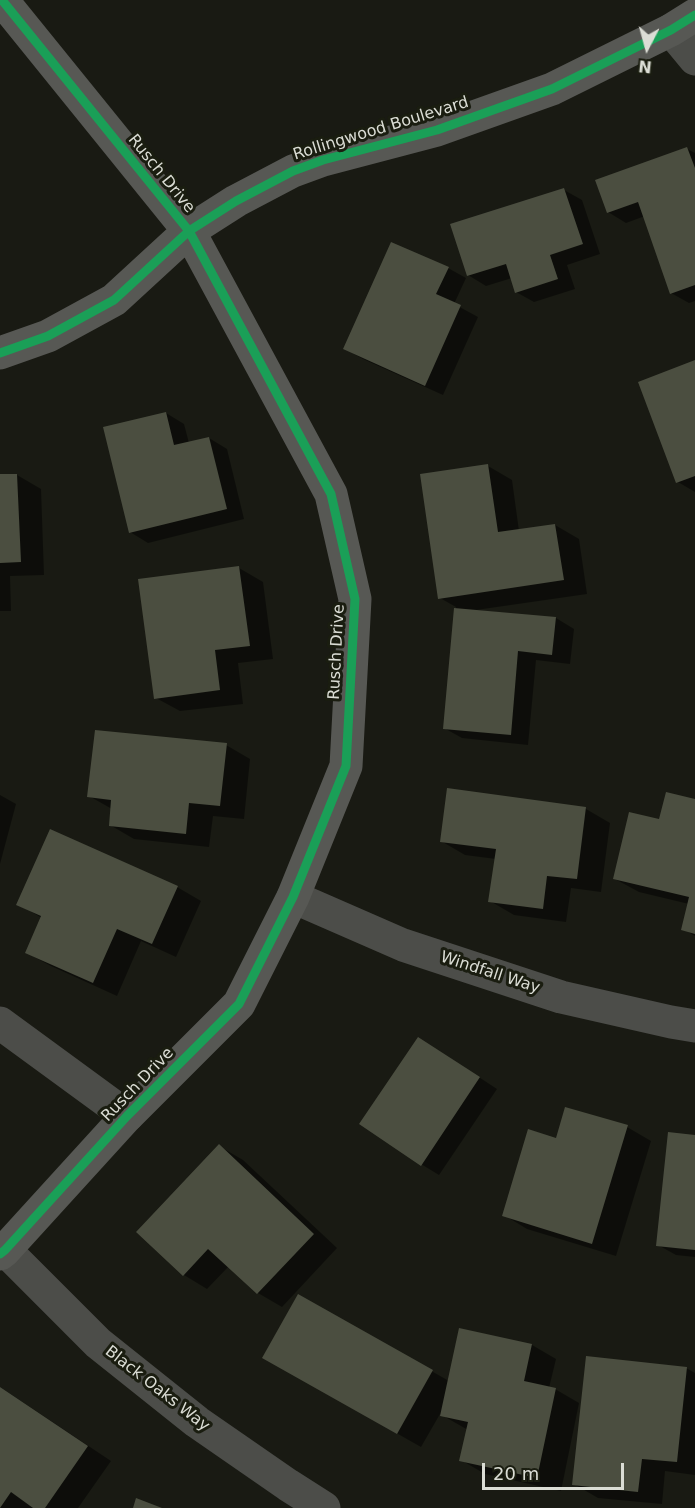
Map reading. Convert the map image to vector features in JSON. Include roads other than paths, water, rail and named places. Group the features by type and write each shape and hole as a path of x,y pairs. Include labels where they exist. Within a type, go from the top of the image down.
{"street":[{"name":"Rusch Drive","path":"2,1252 127,1116 239,1004 293,897 346,766 355,599 331,494 189,231 3,0"},
{"name":"Rollingwood Boulevard","path":"0,353 48,336 114,300 189,231 236,201 292,171 323,160 437,130 552,89 683,22"},
{"path":"683,22 695,58"},
{"name":"Windfall Way","path":"293,897 403,945 561,997 695,1026"},
{"path":"0,1023 127,1116"},
{"name":"Black Oaks Way","path":"2,1252 99,1343 197,1422 324,1508"}]}
